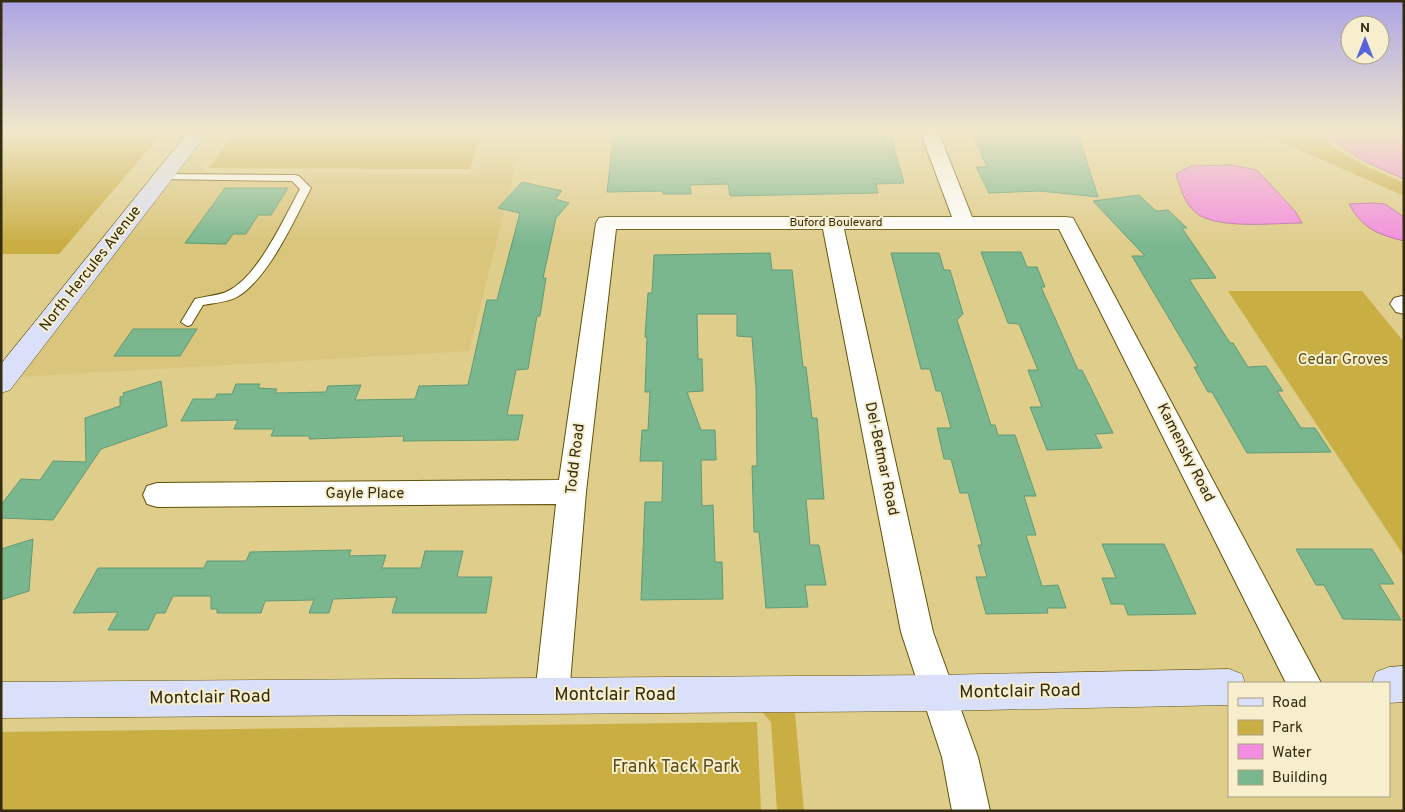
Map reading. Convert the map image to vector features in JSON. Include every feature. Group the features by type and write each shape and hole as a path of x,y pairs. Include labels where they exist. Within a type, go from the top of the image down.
{"street":[{"name":"North Hercules Avenue","path":"1,383 170,169"},
{"path":"944,169 964,222"},
{"name":"Buford Boulevard","path":"606,223 1066,223"},
{"name":"Todd Road","path":"552,695 572,492 606,223"},
{"name":"Del-Betmar Road","path":"832,223 918,632 960,757 971,811"},
{"name":"Kamensky Road","path":"1066,223 1303,682"},
{"name":"Gayle Place","path":"158,495 572,492"},
{"path":"1390,685 1404,684"},
{"name":"Montclair Road","path":"1,700 937,693 1228,687"}],"lane":[{"path":"164,177 294,178 306,188 274,247 248,284 230,295 199,302 187,322"}],"shaded area":[{"path":"179,169 202,169 205,173 468,174 478,169 515,169 469,351 18,377 68,313 84,296 106,263"}],"green space":[{"path":"1,169 132,169 59,254 1,254"},
{"path":"1343,169 1372,169 1404,183 1404,196"},
{"name":"Cedar Groves","path":"1228,291 1362,291 1404,342 1404,556"},
{"path":"763,713 795,713 804,811 777,811 771,722"},
{"name":"Frank Tack Park","path":"757,722 761,811 1,811 1,732"}],"water":[{"path":"1186,169 1257,170 1295,211 1302,223 1246,224 1204,218 1191,208 1185,199 1176,174"},
{"path":"1381,169 1404,169 1404,179"},
{"path":"1349,204 1385,204 1404,217 1404,241 1378,233 1365,225"}],"building":[{"path":"610,169 900,169 904,183 876,184 878,193 730,196 728,184 690,185 691,194 663,194 663,191 607,192"},
{"path":"977,169 1089,169 1098,197 1040,191 989,193"},
{"path":"522,182 562,191 555,199 569,203 556,218 543,278 546,278 540,316 537,316 528,369 516,370 507,415 523,415 518,440 403,441 404,436 309,439 310,436 271,436 274,429 234,429 238,420 181,421 193,399 215,399 217,394 232,394 236,384 260,384 258,388 277,389 275,393 326,392 328,386 361,385 355,400 415,399 419,386 468,385 487,300 497,300 520,213 498,208"},
{"path":"225,188 288,188 271,215 258,215 246,234 233,234 226,244 185,243"},
{"path":"1139,195 1156,211 1168,210 1187,228 1182,228 1216,278 1189,279 1230,343 1233,343 1248,367 1266,366 1283,391 1277,391 1301,428 1315,428 1331,452 1247,453 1212,392 1208,392 1194,367 1198,367 1132,256 1145,256 1093,201"},
{"path":"981,252 1021,252 1027,267 1037,267 1045,287 1041,287 1078,370 1082,370 1113,433 1095,434 1102,448 1047,450 1030,407 1042,407 1028,370 1038,370 1019,324 1008,323"},
{"path":"770,253 772,270 792,270 803,367 806,367 812,418 817,418 824,499 806,499 810,545 819,545 826,585 805,585 808,607 766,608 759,532 754,532 752,466 757,466 756,388 752,337 737,336 737,314 697,314 698,359 702,359 703,391 687,392 701,430 715,430 716,460 701,460 702,506 713,505 715,562 722,562 723,599 641,600 645,502 662,502 663,461 640,461 642,430 648,430 650,392 645,392 647,337 645,337 648,293 652,293 654,255"},
{"path":"891,253 939,253 944,270 950,270 963,314 957,320 991,425 995,425 998,435 1015,435 1036,496 1024,496 1036,535 1026,535 1042,586 1058,585 1066,608 1047,608 1048,613 986,614 976,577 987,577 978,545 982,545 968,493 960,493 951,459 944,459 937,428 951,428 941,391 936,391 930,369 921,369"},
{"path":"133,329 197,329 180,356 114,356"},
{"path":"161,381 167,426 101,449 53,520 1,518 1,505 21,479 40,480 53,461 86,462 85,418 120,406 120,397 124,396 123,393"},
{"path":"33,539 29,591 1,600 1,549"},
{"path":"1102,544 1164,544 1196,614 1128,615 1124,604 1111,604 1102,578 1116,578"},
{"path":"1296,549 1372,549 1394,584 1379,584 1401,620 1343,619 1324,585 1316,585"},
{"path":"351,550 349,556 386,555 382,568 421,568 425,551 463,551 457,577 492,577 486,613 392,613 397,597 333,599 329,613 309,613 314,600 265,601 261,613 217,613 217,609 211,609 211,596 173,596 165,613 156,613 148,630 108,630 118,612 73,613 98,568 204,568 207,561 246,561 250,552"}]}
